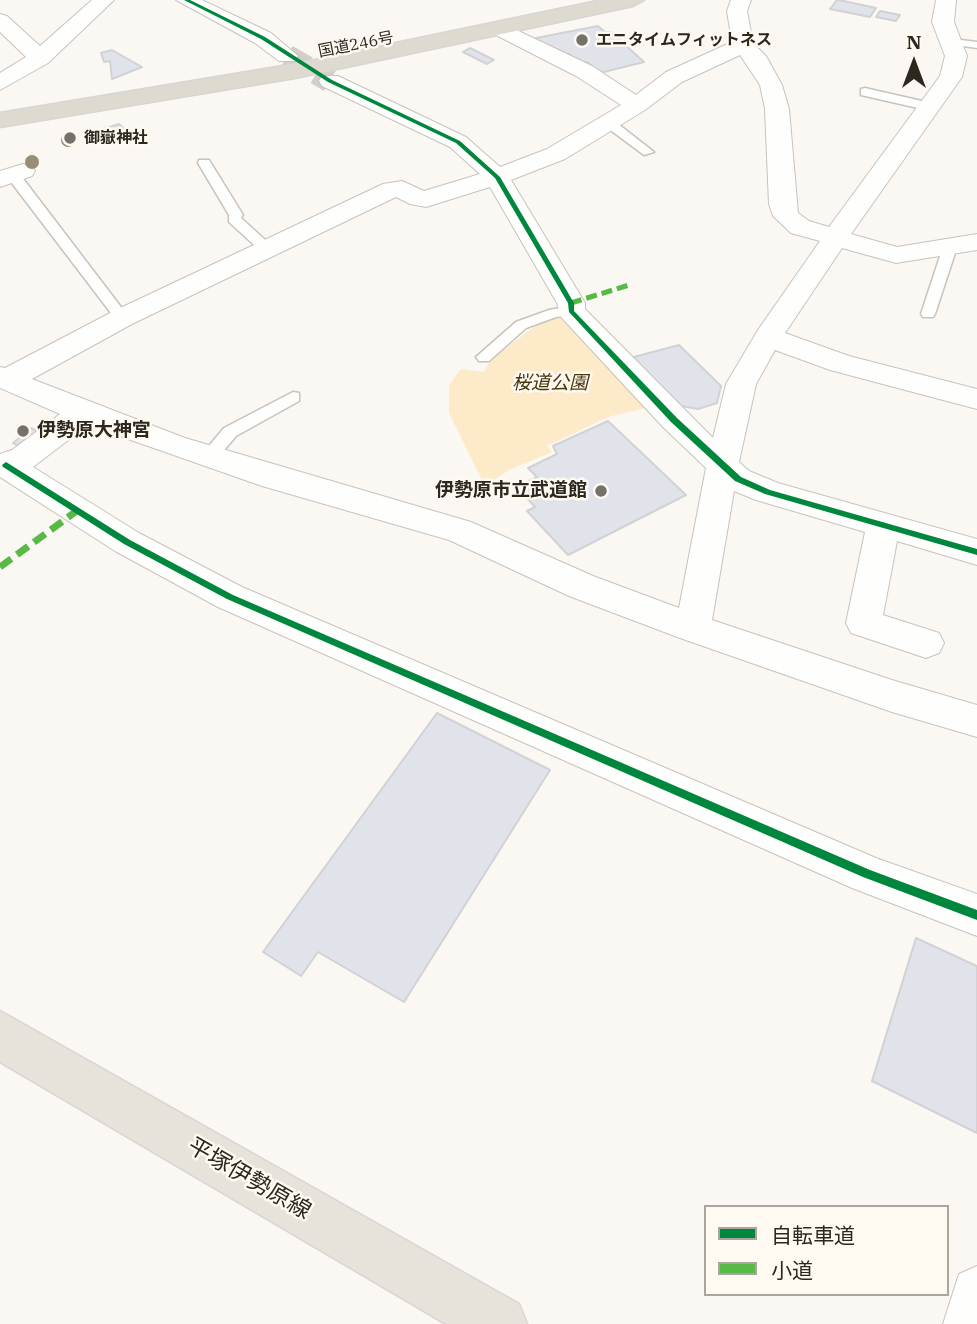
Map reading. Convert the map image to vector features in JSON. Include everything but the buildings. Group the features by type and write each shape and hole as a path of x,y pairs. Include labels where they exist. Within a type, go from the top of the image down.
{"highway":[{"name":"国道246号","path":"0,120 295,71 502,30 634,0"}],"main road":[{"name":"平塚伊勢原線","path":"0,1035 499,1324"}],"street":[{"path":"0,83 40,58 104,0"},
{"path":"186,0 263,38 287,55"},
{"path":"741,0 737,10 743,45 758,61 771,85 777,109 782,204 786,216 800,227 895,255 977,242"},
{"path":"693,628 723,463 741,384 768,337 951,76 956,56 965,44 943,22 946,0"},
{"path":"0,20 40,58"},
{"path":"502,30 584,71 637,105"},
{"path":"3,379 122,318 392,189 426,199 497,177 556,154 610,123 674,77 743,45"},
{"path":"330,81 458,142 497,177 571,303 571,311 674,420 738,479 768,492 977,552"},
{"path":"768,337 839,363 977,399"},
{"path":"3,379 84,412 209,457 459,531 581,586 693,628 892,696 977,721"},
{"path":"3,466 23,458 84,412"},
{"path":"3,466 127,542 230,597 867,874 977,915"},
{"path":"883,525 864,623 904,641"},
{"path":"970,1324 977,1292"}],"lane":[{"path":"865,92 931,107"},
{"path":"610,123 648,152"},
{"path":"204,163 236,215 234,219 268,250"},
{"path":"12,175 122,318"},
{"path":"928,314 950,247"},
{"path":"484,357 521,325 554,313 571,311"},
{"path":"209,457 230,432 293,397"}],"green space":[{"name":"桜道公園","path":"561,317 650,407 608,417 547,446 552,452 509,470 485,486 449,413 449,385 461,369 484,372 491,359 534,327 545,320"}],"tunnel":[{"path":"287,56 330,81"}],"marked path":[{"path":"571,303 629,285"},
{"path":"0,567 78,510"}],"cycle path":[{"path":"186,0 263,38 330,81 458,142 497,177 571,303 571,311 674,420 738,479 768,492 977,552"},
{"path":"6,465 127,542 230,597 867,874 977,915"}],"place":[{"name":"エニタイムフィットネス","path":"582,40"},
{"name":"御嶽神社","path":"70,138"},
{"name":"伊勢原大神宮","path":"23,431"},
{"name":"伊勢原市立武道館","path":"601,491"}]}
